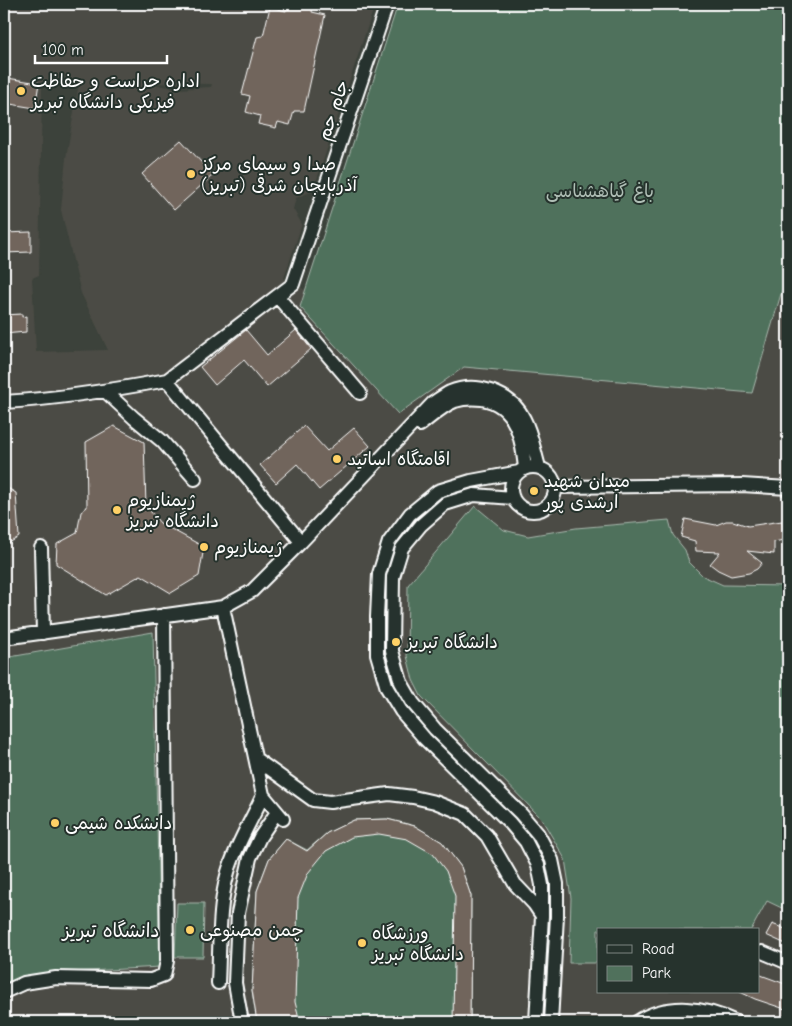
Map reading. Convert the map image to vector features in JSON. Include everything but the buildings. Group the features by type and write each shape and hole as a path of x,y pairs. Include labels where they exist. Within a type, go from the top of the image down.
{"street":[{"name":"جام جم","path":"277,296 293,284 387,4"},
{"path":"4,402 105,392 167,380 277,296 360,393"},
{"path":"167,380 301,542"},
{"path":"4,638 223,607 252,591 433,402 450,392 468,388 491,391 510,400 523,416 529,430 539,467 550,475 555,487 552,500 542,509 535,511 522,508 513,498 511,485 514,478 522,470 520,433 515,422 504,408 488,400 468,398 454,401 439,410 387,452"},
{"path":"105,392 162,441 195,478"},
{"path":"536,1022 542,916 542,885 538,865 526,842 510,823 425,739 402,711 387,688 377,654 379,574 389,542 410,514 438,491 471,481 539,467"},
{"path":"555,487 742,485 788,488"},
{"path":"513,498 474,495 445,504 420,525 402,548 393,577 392,651 401,682 413,703 435,729 538,834 552,860 557,884 557,916 551,1022"},
{"path":"41,548 43,632"},
{"path":"223,607 263,795 280,816 260,837 250,858 238,913 235,983 242,1022"},
{"path":"4,992 24,983 56,978 151,980 164,975 167,961 164,615"},
{"path":"256,759 313,800 330,802 389,794 413,796 436,802 465,814 488,836 515,884 534,904 542,916"},
{"path":"218,983 222,893 228,870 244,832 263,795"},
{"path":"762,952 788,963"},
{"path":"637,1022 664,1011 691,1008 721,1014 736,1022"}],"shaded area":[{"name":"دانشگاه تبریز","path":"4,4 375,4 313,191 296,198 293,209 302,224 284,278 305,290 398,4 788,4 788,1022 4,1022","holes":["42,83 79,83 66,158 61,210 81,293 108,350 36,352 32,278 39,275","146,83 212,84 211,87 179,89"]}],"green space":[{"name":"باغ گیاهشناسی","path":"398,4 784,4 788,270 752,393 464,367 398,414 300,307"},
{"path":"475,506 504,530 528,536 576,528 669,520 673,535 685,550 689,562 703,576 723,585 788,586 788,911 767,901 752,928 597,928 597,963 569,963 571,898 565,859 541,818 421,696 413,680 407,656 408,585"},
{"path":"153,632 160,967 70,972 4,984 4,658"},
{"name":"ورزشگاه دانشگاه تبریز","path":"387,819 415,826 442,842 461,867 471,896 470,1022 257,1022 252,990 257,891 269,859 286,839 307,850 327,833 354,820"},
{"name":"چمن مصنوعی","path":"177,903 204,903 203,957 175,957"}],"place":[{"name":"اداره حراست و حفاظت فیزیکی دانشگاه تبریز","path":"21,91"},
{"name":"صدا و سیمای مرکز آذربایجان شرقی (تبریز)","path":"191,174"},
{"name":"اقامتگاه اساتید","path":"337,459"},
{"name":"میدان شهید ارشدی پور","path":"534,491"},
{"name":"ژیمنازیوم دانشگاه تبریز","path":"117,510"},
{"name":"ژیمنازیوم","path":"204,547"},
{"name":"دانشگاه تبریز","path":"396,642"},
{"name":"دانشکده شیمی","path":"55,823"},
{"name":"چمن مصنوعی","path":"190,930"},
{"name":"ورزشگاه دانشگاه تبریز","path":"362,943"}],"district":[{"name":"دانشگاه تبریز","path":"111,930"}]}
